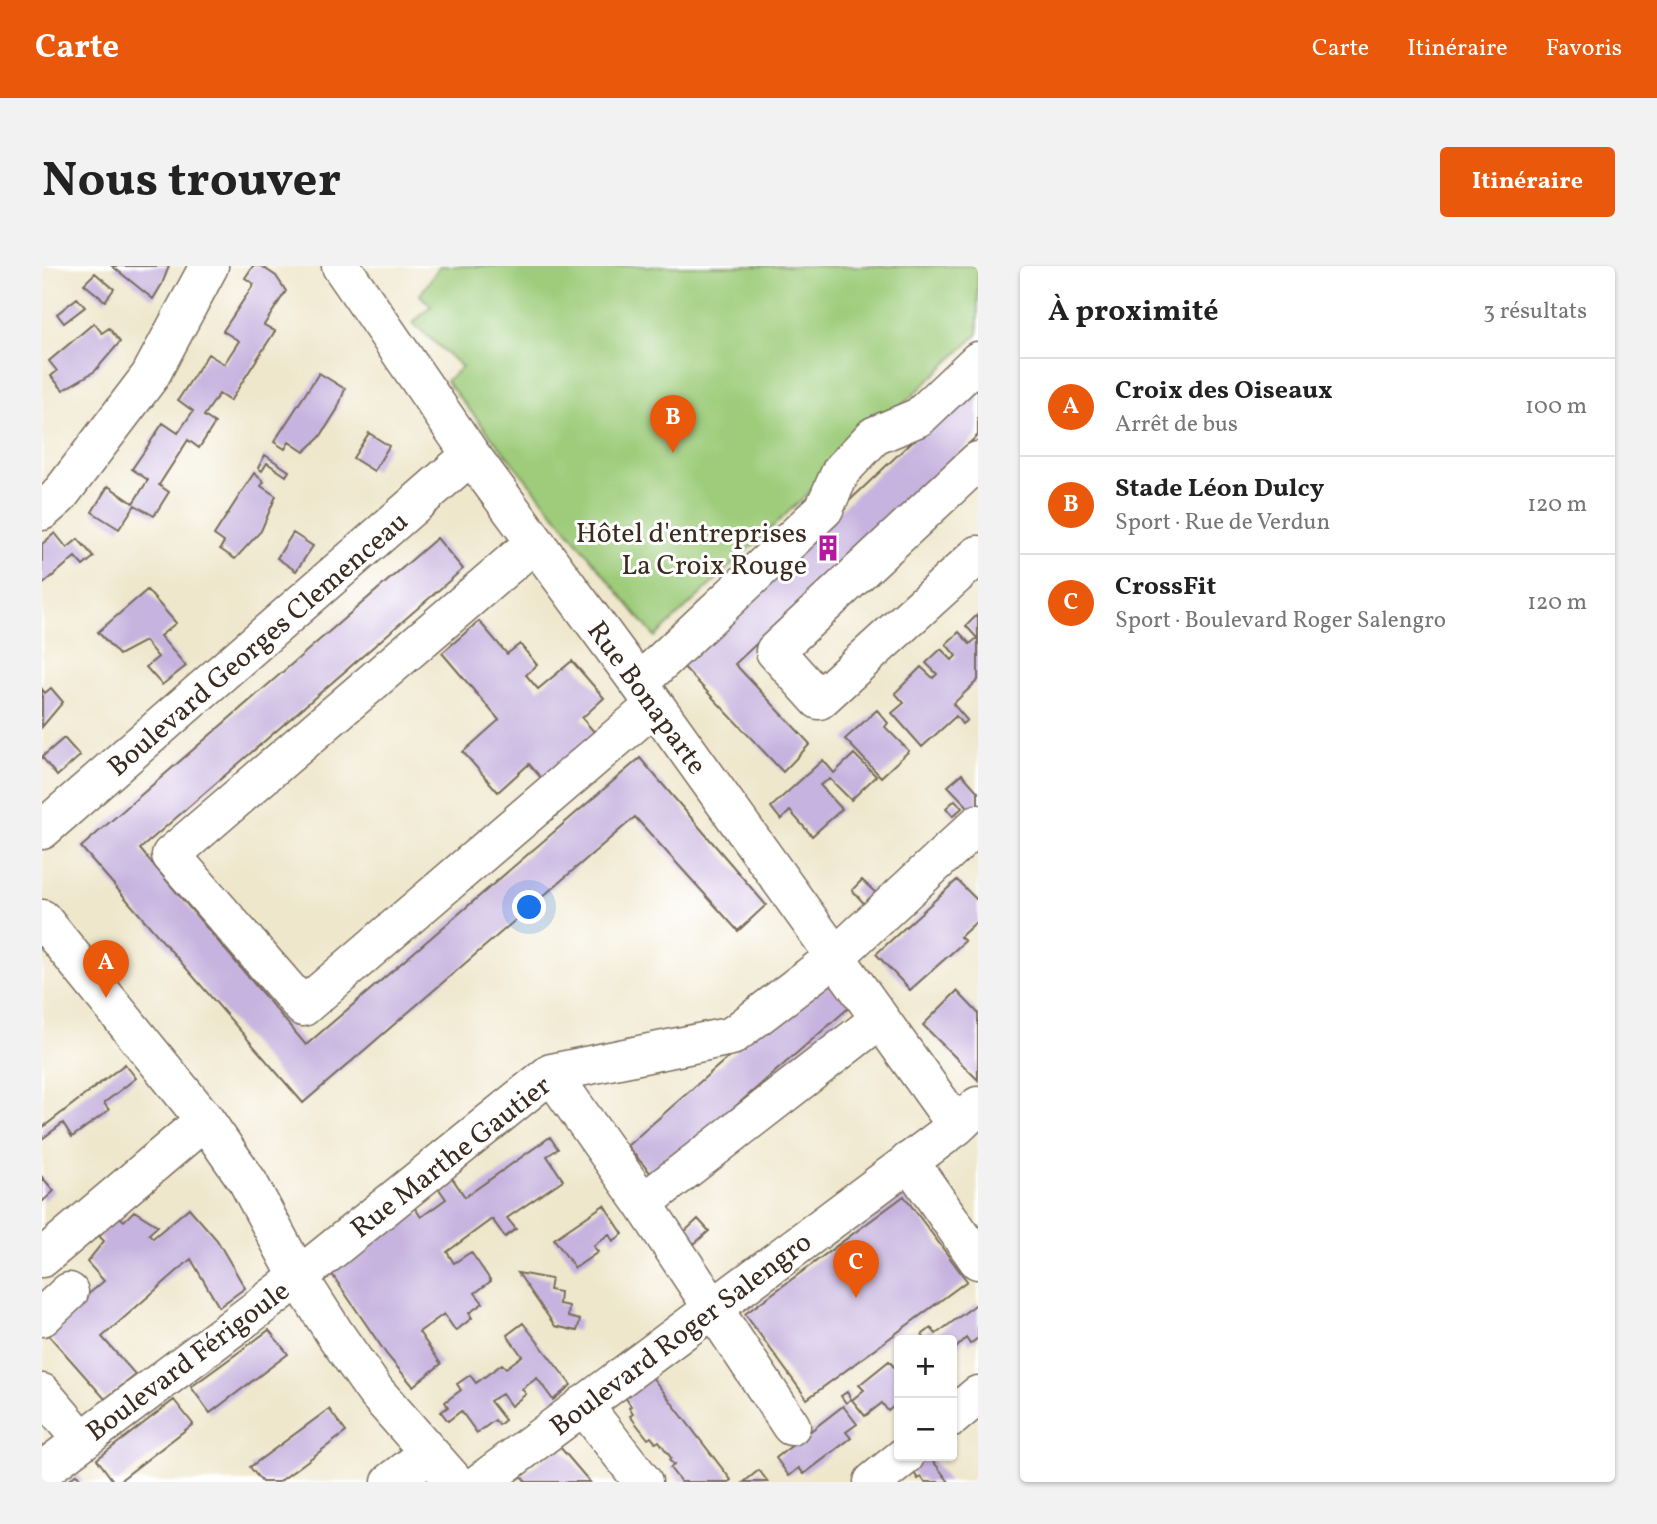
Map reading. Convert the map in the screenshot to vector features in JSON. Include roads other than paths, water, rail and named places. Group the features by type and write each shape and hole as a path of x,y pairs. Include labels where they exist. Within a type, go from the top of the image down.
{"street":[{"path":"42,512 58,497 150,376 209,266"},
{"name":"Rue Bonaparte","path":"341,266 471,455 647,694 880,1019 967,1116"},
{"path":"534,543 172,855 303,1007 647,694 824,509 841,471 874,436 919,417 978,361"},
{"name":"Boulevard Georges Clemenceau","path":"42,830 471,455"},
{"path":"978,461 775,651 819,701 978,555"},
{"name":"Rue Marthe Gautier","path":"298,1276 551,1073 732,1037 835,957 978,824"},
{"path":"42,919 205,1120 248,1182 298,1276 335,1334 375,1391 455,1482"},
{"path":"643,1203 880,1019"},
{"path":"551,1073 643,1203 791,1426"},
{"name":"Boulevard Roger Salengro","path":"481,1482 967,1116"},
{"path":"42,1258 205,1120"},
{"path":"909,1161 978,1260"},
{"name":"Boulevard Férigoule","path":"42,1471 281,1292 298,1276"},
{"path":"42,1393 82,1440"},
{"path":"957,1413 978,1395"},
{"path":"583,1405 643,1482"},
{"path":"391,1482 429,1453"},
{"path":"873,1482 899,1461"}],"place":[{"name":"Stade Léon Dulcy","path":"673,453"},
{"name":"Hôtel d'entreprises La Croix Rouge","path":"828,548"},
{"name":"Croix des Oiseaux","path":"106,998"},
{"name":"CrossFit","path":"856,1298"}]}
